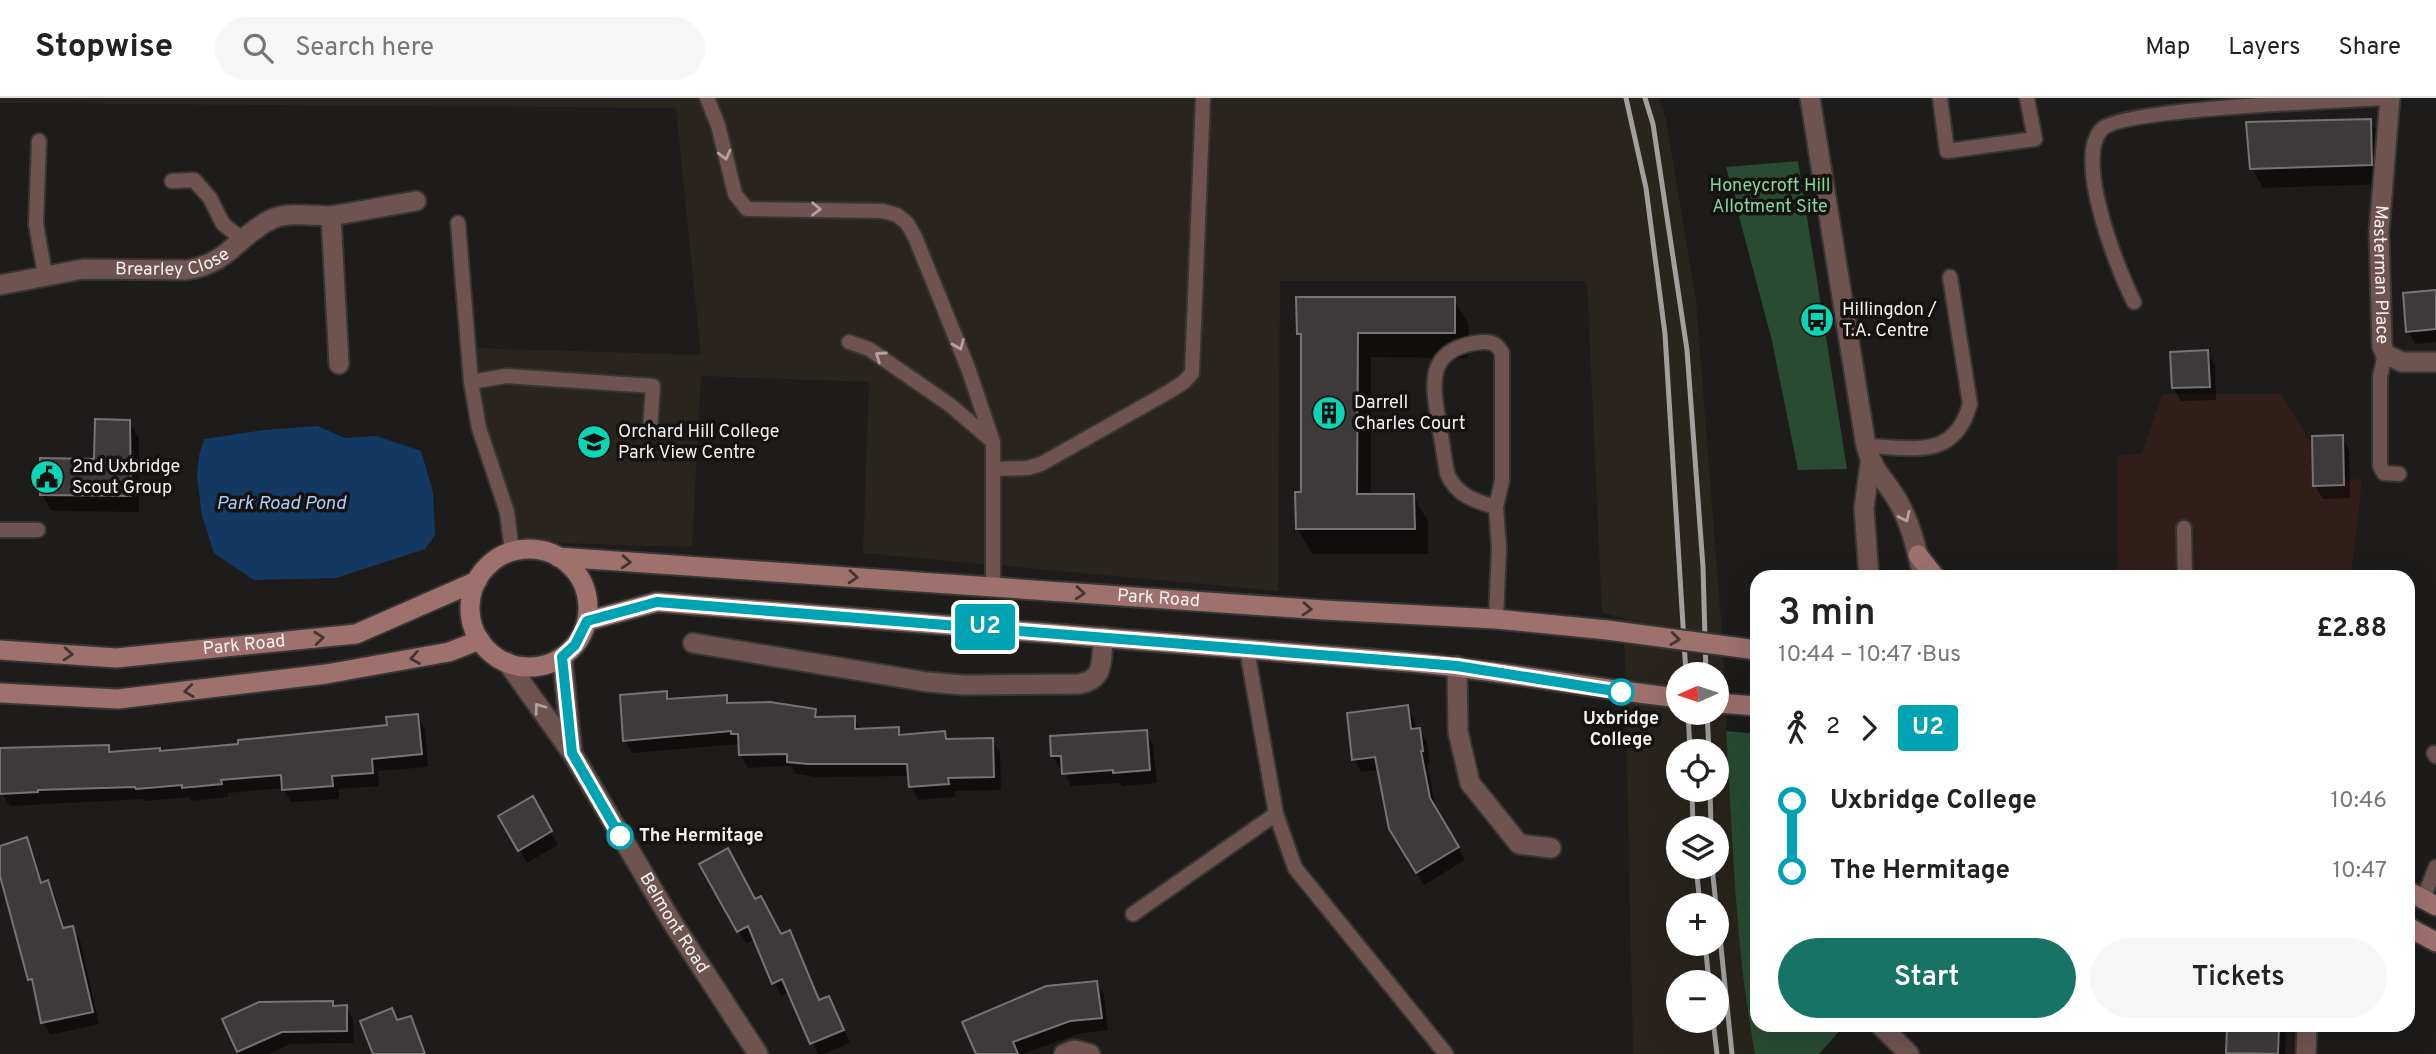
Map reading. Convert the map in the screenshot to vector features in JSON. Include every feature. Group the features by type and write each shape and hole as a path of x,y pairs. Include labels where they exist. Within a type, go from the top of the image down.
{"main road":[{"path":"531,549 558,557 575,571 584,586 588,602 587,621 575,645 562,657 537,666 507,662 491,653 480,640 471,615 471,602 477,581 492,562 512,551 531,549"},
{"path":"1918,555 1930,570"},
{"name":"Park Road","path":"558,557 1324,610 1496,619 1607,630 1750,649"},
{"name":"Park Road","path":"0,650 116,658 356,634 477,581"},
{"path":"587,621 657,602 1457,666 1666,697"},
{"path":"0,693 118,699 326,674 449,652 480,640"},
{"path":"1729,704 1750,706"},
{"path":"2415,931 2436,942"}],"street":[{"path":"1810,98 1868,455 1864,508 1868,570"},
{"name":"Masterman Place","path":"2390,98 2379,232 2382,346 2385,354 2402,362 2436,362"},
{"name":"Brearley Close","path":"0,285 83,269 187,270 202,267 216,262 242,239 273,218 331,216 415,201"},
{"path":"331,216 339,364"},
{"path":"1868,455 1898,501 1912,530 1922,570"},
{"path":"693,643 927,682 963,685 1079,684 1096,678 1101,667 1103,637"},
{"path":"562,657 572,753"},
{"name":"Belmont Road","path":"507,662 572,753 672,922 758,1054"},
{"path":"1457,666 1458,732 1470,783 1519,844 1551,848"},
{"path":"1887,1032 1909,1054"},
{"path":"2306,1054 2307,1032"},
{"path":"1064,1054 1074,1050 1090,1054"}],"lane":[{"path":"708,98 718,125 735,194 747,209 883,211 897,215 907,223 927,264 968,368 993,442 993,587"},
{"path":"993,469 1028,468 1041,464 1170,391 1192,373 1203,98"},
{"path":"1940,98 1947,151 2035,139 2027,98"},
{"path":"2134,302 2105,236 2092,162 2095,141 2101,129 2115,121 2134,117 2205,109 2384,98"},
{"path":"39,141 36,224 45,275"},
{"path":"172,181 194,180 210,198 223,224 242,239"},
{"path":"458,223 471,382 479,428 507,512 512,551"},
{"path":"1868,455 1934,448 1947,440 1964,423 1970,404 1950,277"},
{"path":"849,342 870,349 950,405 993,442"},
{"path":"1496,508 1475,502 1452,485 1447,472 1433,387 1439,364 1449,353 1475,343 1491,342 1498,345 1502,354 1502,481 1496,508 1499,548 1496,619"},
{"path":"2385,354 2380,377 2380,467 2384,473 2399,474"},
{"path":"471,382 506,376 653,386 650,430"},
{"path":"2184,528 2185,570"},
{"path":"0,530 38,530"},
{"path":"1247,650 1276,814 1295,869 1446,1054"},
{"path":"1133,914 1276,814"},
{"path":"2422,899 2436,867"}],"shaded area":[{"path":"0,98 1659,98 1666,120 1696,301 1723,662 1666,662 1666,725 1727,725 1728,739 1666,739 1666,802 1729,802 1729,766 1736,892 1747,1009 1755,1054 1633,1054 1624,618 1602,613 1587,281 1280,281 1278,591 863,553 869,382 701,376 692,547 522,542 485,419 476,384 472,348 701,355 676,108 0,103"},
{"path":"2163,394 2281,394 2312,445 2314,481 2362,479 2352,570 2115,570 2118,563 2117,455 2141,454"}],"green space":[{"name":"Honeycroft Hill Allotment Site","path":"1798,161 1847,469 1798,470 1772,341 1726,167"},
{"path":"1726,731 1750,733 1750,1025 1739,934 1729,783 1729,739 1726,739"},
{"path":"1751,1032 1839,1032 1819,1054 1755,1054"}],"water":[{"name":"Park Road Pond","path":"317,426 345,438 376,436 421,451 433,492 435,535 425,549 336,578 254,580 214,553 202,516 197,476 204,439"}],"building":[{"path":"2371,119 2372,165 2250,169 2246,122"},
{"path":"2436,290 2436,329 2406,332 2403,293"},
{"name":"Darrell Charles Court","path":"1296,297 1455,297 1455,333 1358,333 1357,494 1414,494 1415,529 1296,529 1295,492 1301,492 1301,334 1297,334"},
{"path":"2208,350 2210,387 2172,388 2170,352"},
{"path":"95,419 130,420 131,496 40,495 40,458 94,459"},
{"path":"2343,435 2344,485 2313,486 2312,436"},
{"path":"667,691 667,699 727,695 727,703 770,702 816,709 815,717 855,716 855,729 899,727 899,735 945,731 946,739 993,738 994,777 948,778 949,784 909,787 907,764 808,764 787,762 787,754 739,755 738,734 731,734 731,731 623,741 620,695"},
{"path":"1408,705 1411,729 1420,728 1421,751 1430,798 1459,847 1416,873 1389,829 1375,757 1352,760 1347,713"},
{"path":"418,714 422,754 372,759 373,773 332,776 333,786 282,790 281,775 221,780 222,784 182,788 182,785 136,789 38,790 0,794 0,748 109,745 109,752 160,748 160,751 387,725 386,717"},
{"path":"1147,730 1150,770 1062,774 1061,756 1051,756 1050,736"},
{"path":"533,796 552,831 518,851 498,816"},
{"path":"27,837 41,883 48,880 63,928 73,926 93,1012 41,1023 32,979 28,980 0,876 0,846"},
{"path":"728,848 755,899 761,896 781,934 790,930 819,1000 829,996 844,1030 810,1044 782,979 772,984 748,926 737,932 699,864"},
{"path":"1097,981 1102,1018 1070,1021 1013,1042 1018,1054 976,1054 962,1022 1046,986"},
{"path":"333,1001 333,1006 347,1005 347,1031 282,1032 237,1052 222,1019 259,1002"},
{"path":"392,1008 397,1020 411,1016 425,1054 373,1054 360,1021"},
{"path":"2227,1032 2279,1032 2278,1054 2226,1053"}],"railway":[{"path":"1626,98 1646,188 1665,334 1685,662"},
{"path":"1645,98 1653,124 1687,350 1703,567 1706,662"},
{"path":"1689,725 1689,739"},
{"path":"1708,725 1708,739"},
{"path":"1692,802 1693,816"},
{"path":"1710,802 1711,816"},
{"path":"1697,879 1699,893"},
{"path":"1713,879 1715,893"},
{"path":"1706,956 1708,970"},
{"path":"1722,956 1732,1054"},
{"path":"1715,1033 1717,1054"}],"bus line":[{"name":"U2","path":"620,836 572,753 562,657 581,637 587,621 657,602 1457,666 1621,692"}],"place":[{"name":"Hillingdon / T.A. Centre","path":"1817,320"},
{"name":"Darrell Charles Court","path":"1329,413"},
{"name":"Orchard Hill College Park View Centre","path":"594,442"},
{"name":"2nd Uxbridge Scout Group","path":"47,477"},
{"name":"Uxbridge College","path":"1621,692"},
{"name":"The Hermitage","path":"620,836"}]}
